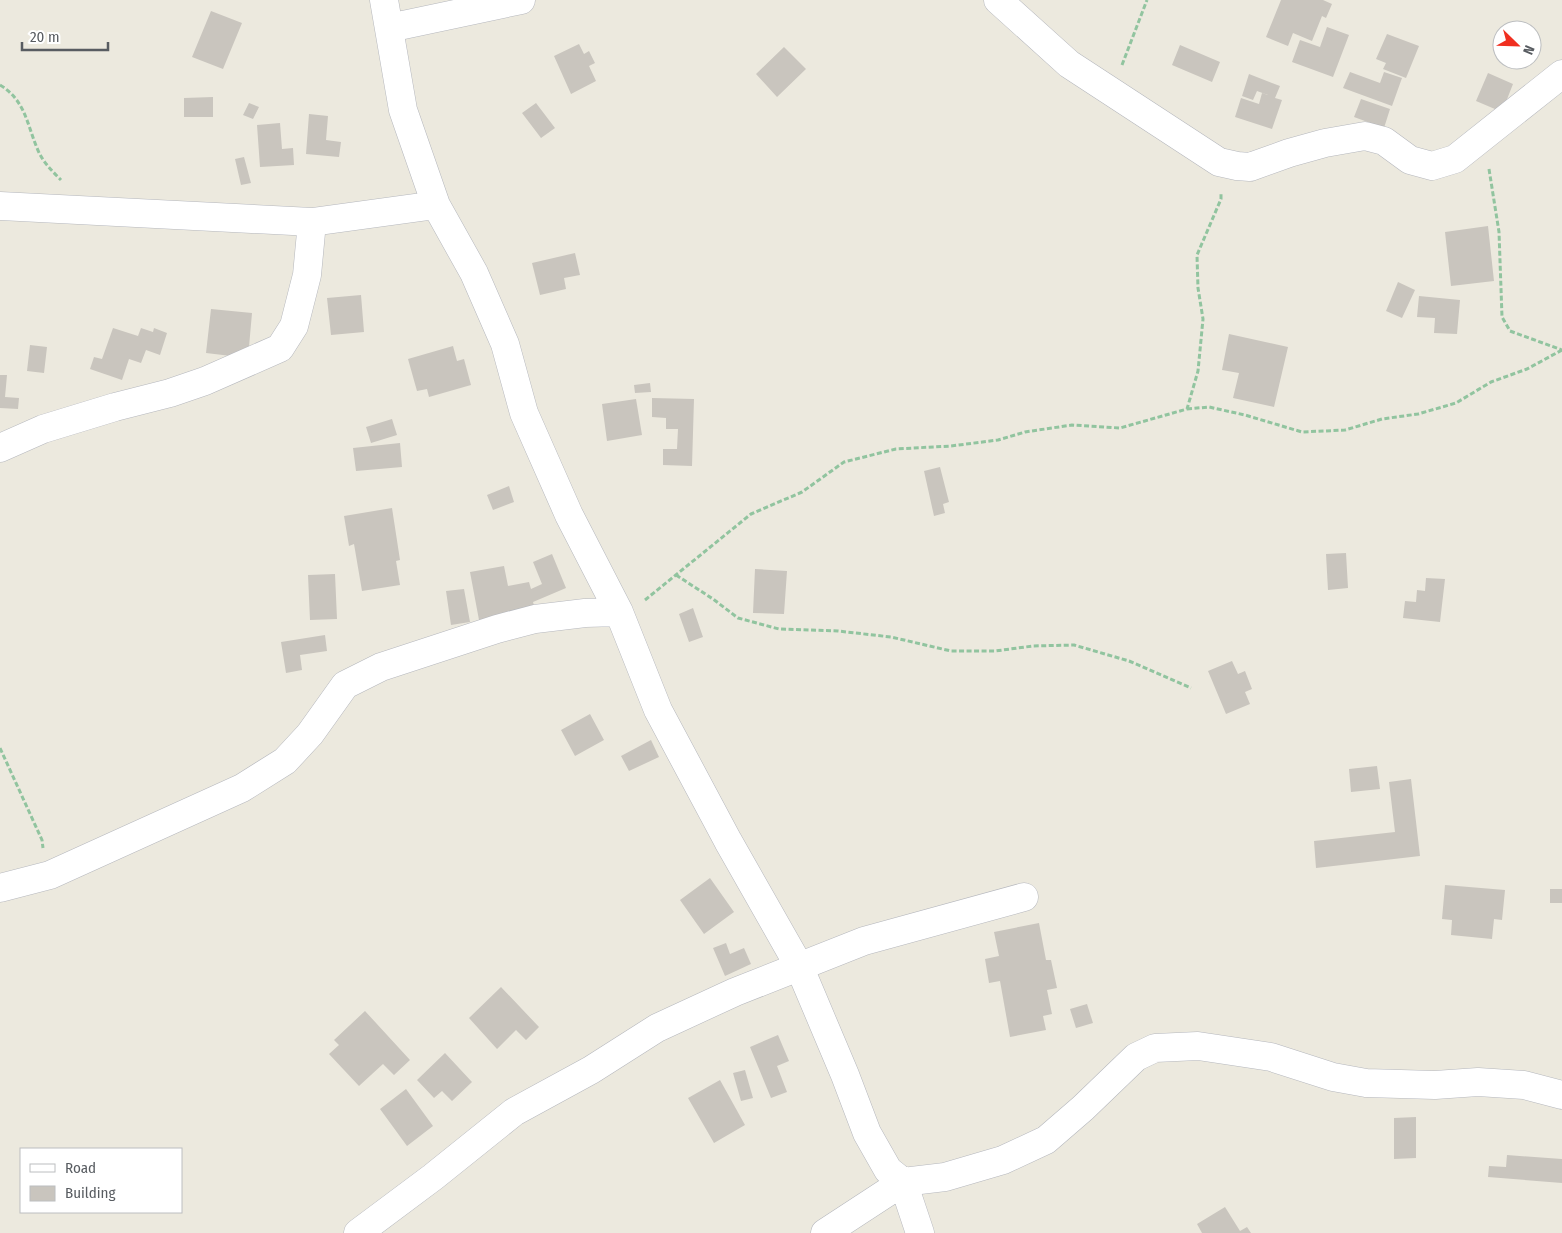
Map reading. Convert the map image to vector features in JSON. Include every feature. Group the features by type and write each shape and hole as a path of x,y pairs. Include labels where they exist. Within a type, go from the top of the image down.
{"street":[{"path":"384,0 403,110 436,205 474,273 505,344 524,413 569,515 621,615 658,710 728,841 799,966 867,1133 888,1170 903,1182 920,1233"},
{"path":"389,28 521,0"},
{"path":"998,0 1069,64 1219,162 1237,166 1250,167 1307,148 1365,136 1384,141 1410,160 1432,166 1455,159 1562,74"},
{"path":"0,206 312,222 436,205"},
{"path":"0,448 43,429 115,407 170,393 280,348 294,326 307,275 312,222"},
{"path":"0,888 50,875 242,788 285,761 310,734 345,685 381,667 497,630 535,620 584,613 621,615"},
{"path":"358,1233 433,1177 514,1112 591,1070 657,1028 735,992 864,941 1024,896"},
{"path":"825,1233 903,1182 944,1177 1003,1160 1046,1140 1084,1108 1136,1057 1155,1048 1198,1046 1271,1057 1333,1077 1366,1083 1407,1085 1487,1083 1524,1085 1562,1095"}],"path":[{"path":"1115,95 1124,56 1147,0"},
{"path":"0,85 8,90 19,103 29,122 37,149 47,166 65,183"},
{"path":"1485,136 1499,232 1502,317 1510,332 1562,350"},
{"path":"1187,409 1198,371 1203,319 1198,288 1197,255 1221,199 1219,162"},
{"path":"621,615 676,575 751,514 802,492 844,462 896,449 951,446 998,440 1025,432 1072,425 1120,428 1187,409 1209,407 1245,415 1302,432 1345,430 1382,419 1418,414 1456,403 1491,382 1527,370 1562,350"},
{"path":"676,575 738,618 779,629 838,631 891,637 951,651 995,651 1033,646 1074,645 1130,662 1191,688"},
{"path":"0,748 42,840 50,875"}],"building":[{"path":"1281,0 1323,0 1332,4 1326,18 1322,16 1312,41 1293,33 1288,46 1266,37"},
{"path":"211,11 242,23 223,69 192,57"},
{"path":"1327,27 1349,35 1333,77 1292,62 1300,40 1320,47"},
{"path":"1387,34 1419,46 1406,78 1383,69 1386,63 1376,59"},
{"path":"579,44 584,54 589,51 595,63 589,66 596,81 571,94 554,56"},
{"path":"1180,45 1220,62 1212,82 1172,65"},
{"path":"784,47 806,69 777,97 756,74"},
{"path":"1350,72 1380,83 1384,72 1402,78 1392,106 1343,88"},
{"path":"1488,73 1513,84 1502,112 1476,101"},
{"path":"1249,74 1280,86 1275,98 1282,100 1272,129 1235,117 1241,98 1259,104 1262,93 1268,95 1257,91 1253,100 1242,96"},
{"path":"213,97 213,117 184,117 184,98"},
{"path":"1361,99 1390,109 1384,128 1354,117"},
{"path":"249,103 259,107 253,119 243,115"},
{"path":"536,103 555,128 541,138 522,113"},
{"path":"309,114 328,116 326,140 341,142 339,157 306,154"},
{"path":"280,123 282,149 293,148 294,165 260,167 257,125"},
{"path":"244,157 251,183 241,185 235,159"},
{"path":"1488,226 1494,281 1451,286 1445,232"},
{"path":"575,253 580,275 564,278 566,289 540,295 532,263"},
{"path":"1398,282 1415,290 1402,318 1386,311"},
{"path":"361,295 364,332 331,335 327,298"},
{"path":"1419,296 1460,300 1457,334 1434,333 1435,318 1417,317"},
{"path":"211,309 252,313 248,358 206,353"},
{"path":"113,328 138,336 141,328 153,332 154,328 167,333 160,355 146,350 141,363 129,359 122,380 90,369 94,357 102,359"},
{"path":"1229,334 1288,347 1274,407 1233,398 1239,373 1222,370"},
{"path":"30,345 47,347 44,373 27,371"},
{"path":"453,346 457,361 464,359 471,385 429,397 427,389 417,391 408,359"},
{"path":"0,375 7,375 5,397 19,398 18,409 0,408"},
{"path":"650,383 651,392 635,393 634,385"},
{"path":"652,398 694,399 692,466 663,465 663,449 677,449 678,429 666,429 666,418 652,417"},
{"path":"636,399 642,435 607,441 602,404"},
{"path":"392,419 397,435 371,443 366,427"},
{"path":"400,443 402,467 356,471 353,448"},
{"path":"940,467 949,502 943,504 945,513 934,516 924,471"},
{"path":"509,486 514,502 493,510 487,495"},
{"path":"392,508 400,560 396,561 400,585 362,591 354,544 349,546 344,516"},
{"path":"1346,553 1348,588 1328,590 1326,554"},
{"path":"552,554 566,588 533,602 535,609 479,620 470,572 504,566 508,586 529,582 531,589 542,584 533,562"},
{"path":"755,569 787,571 784,614 753,613"},
{"path":"335,574 337,619 310,620 308,575"},
{"path":"1426,578 1445,579 1440,622 1403,618 1405,601 1416,602 1417,590 1425,591"},
{"path":"464,589 470,622 451,625 446,591"},
{"path":"693,608 703,637 689,642 679,614"},
{"path":"325,635 327,651 300,655 302,670 286,673 281,642"},
{"path":"1232,661 1238,674 1245,671 1252,689 1245,692 1250,704 1226,714 1208,671"},
{"path":"590,714 604,740 575,756 561,730"},
{"path":"651,740 659,757 629,771 621,756"},
{"path":"1377,766 1380,789 1351,792 1349,769"},
{"path":"1411,779 1420,856 1316,868 1314,841 1395,832 1389,782"},
{"path":"710,878 734,912 704,934 680,900"},
{"path":"1445,885 1505,890 1502,920 1494,919 1492,939 1451,935 1452,920 1442,919"},
{"path":"1550,889 1562,889 1562,903 1550,903"},
{"path":"1039,923 1046,960 1051,960 1057,988 1047,990 1052,1014 1043,1016 1046,1030 1010,1037 1000,981 989,983 985,959 999,956 994,932"},
{"path":"726,943 730,954 744,948 751,964 725,976 713,948"},
{"path":"501,987 539,1027 526,1040 516,1030 497,1049 469,1018"},
{"path":"1087,1004 1093,1023 1076,1028 1070,1009"},
{"path":"365,1011 410,1060 394,1075 383,1064 359,1086 329,1054 339,1045 334,1040"},
{"path":"778,1035 789,1061 777,1066 787,1092 771,1098 750,1047"},
{"path":"445,1053 472,1082 452,1101 442,1091 434,1098 417,1080"},
{"path":"745,1070 753,1098 741,1101 733,1073"},
{"path":"720,1080 745,1125 714,1143 688,1098"},
{"path":"406,1089 433,1126 407,1146 380,1109"},
{"path":"1416,1117 1416,1158 1394,1159 1394,1118"},
{"path":"1507,1155 1562,1159 1562,1183 1488,1177 1489,1166 1506,1167"},
{"path":"1225,1207 1240,1231 1247,1227 1251,1233 1202,1233 1197,1224"}]}
